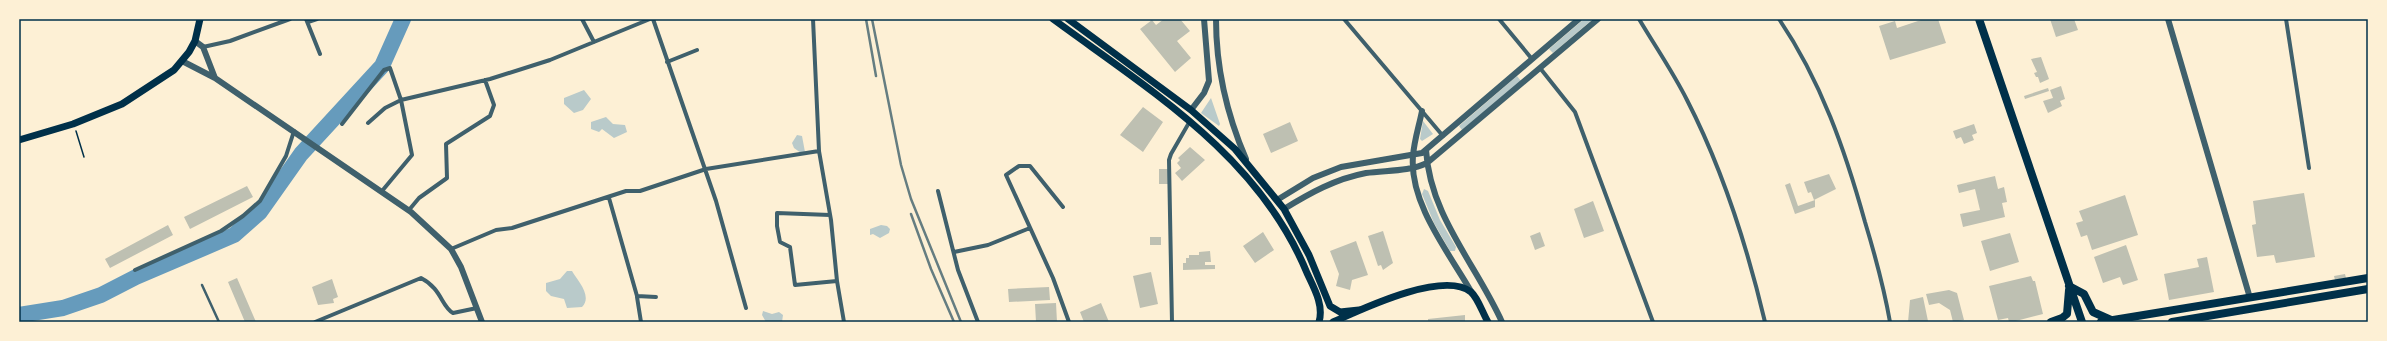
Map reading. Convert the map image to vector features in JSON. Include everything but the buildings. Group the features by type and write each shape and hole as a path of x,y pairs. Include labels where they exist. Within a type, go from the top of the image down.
{"main road":[{"path":"19,140 73,124 122,104 174,70 184,62 195,41 200,19"},
{"path":"1053,19 1190,121 1238,165 1278,216 1301,258 1318,298 1321,311 1319,322"},
{"path":"1068,19 1191,110 1219,133 1246,161 1284,209 1309,255 1330,306 1340,312 1359,310"},
{"path":"1979,20 2082,322"},
{"path":"2101,322 2368,278"},
{"path":"2069,286 2084,294 2093,312 2113,320"},
{"path":"2051,322 2062,318 2067,314 2069,286"},
{"path":"1333,322 1359,310 1407,292 1424,288 1455,287 1472,293 1488,322"},
{"path":"2172,322 2368,289"},
{"path":"2250,298 2253,308"}],"street":[{"path":"203,47 230,41 290,19"},
{"path":"317,19 307,21 320,54"},
{"path":"582,19 594,42"},
{"path":"368,123 385,108 401,100 485,80 550,60 643,20 652,19 706,169 725,230 746,308"},
{"path":"813,19 819,150 830,215 837,281 844,322"},
{"path":"1191,110 1204,93 1209,81 1204,19"},
{"path":"1216,19 1221,81 1231,120 1246,161"},
{"path":"1344,19 1450,144"},
{"path":"1499,19 1575,112 1653,322"},
{"path":"1277,200 1313,178 1341,167 1386,158 1413,156 1426,150 1578,19"},
{"path":"1284,209 1319,188 1345,178 1376,172 1413,168 1427,163 1598,19"},
{"path":"1639,19 1678,82 1710,149 1747,252 1765,322"},
{"path":"1779,19 1813,77 1833,122 1864,215 1884,289 1890,322"},
{"path":"2168,19 2250,298"},
{"path":"2286,19 2309,168"},
{"path":"195,41 203,47 215,78"},
{"path":"667,62 697,50"},
{"path":"184,62 215,78 409,210 451,249 461,267 482,322"},
{"path":"342,124 384,70 390,68 401,100 412,157 382,191"},
{"path":"409,210 419,198 447,178 446,144 490,116 494,105 485,80"},
{"path":"1422,111 1413,156 1413,168 1421,202 1430,224 1472,293"},
{"path":"1172,322 1170,160 1171,154 1190,121"},
{"path":"135,270 221,231 243,216 260,201 286,156 296,132"},
{"path":"451,249 496,230 512,228 544,216 609,198 626,191 640,191 706,169 819,150"},
{"path":"1426,150 1431,187 1439,208 1502,322"},
{"path":"1063,207 1030,166 1022,165 1007,172 1006,177 1053,278 1069,322"},
{"path":"1341,167 1345,178"},
{"path":"938,191 958,270 978,322"},
{"path":"609,198 637,296 641,322"},
{"path":"830,215 777,213 776,226 780,242 790,247 795,285 837,281"},
{"path":"954,252 988,245 1030,228"},
{"path":"315,322 422,278 431,283 439,292 453,314 477,308"},
{"path":"637,296 656,297"}],"lane":[{"path":"202,285 219,322"}],"path":[{"path":"73,124 84,157"}],"shaded area":[{"path":"1584,19 1593,19 1553,53 1549,49"},
{"path":"1517,76 1521,81 1462,130 1459,126"},
{"path":"584,90 591,99 583,110 574,113 564,104 564,98"},
{"path":"1211,98 1220,124 1219,126 1201,113"},
{"path":"606,117 613,124 625,125 627,132 614,138 602,129 599,132 591,129 591,122"},
{"path":"1423,121 1433,134 1422,141 1420,139"},
{"path":"797,135 802,136 805,152 801,153 794,148 792,143"},
{"path":"1424,189 1428,191 1440,220 1456,247 1455,251 1450,251 1434,223 1422,194"},
{"path":"881,225 887,226 890,229 889,233 880,238 873,234 870,235 870,229"},
{"path":"567,271 572,271 583,288 586,298 582,307 567,308 564,299 551,296 546,291 546,283 560,279"},
{"path":"763,311 772,314 779,312 783,315 782,322 766,322 762,315"}],"waterway":[{"path":"19,315 63,308 101,295 136,277 234,235 260,212 301,154 382,66 403,19"}],"railway":[{"path":"866,19 876,76"},
{"path":"872,19 901,165 911,199 961,322"},
{"path":"911,214 931,269 954,322"}]}
